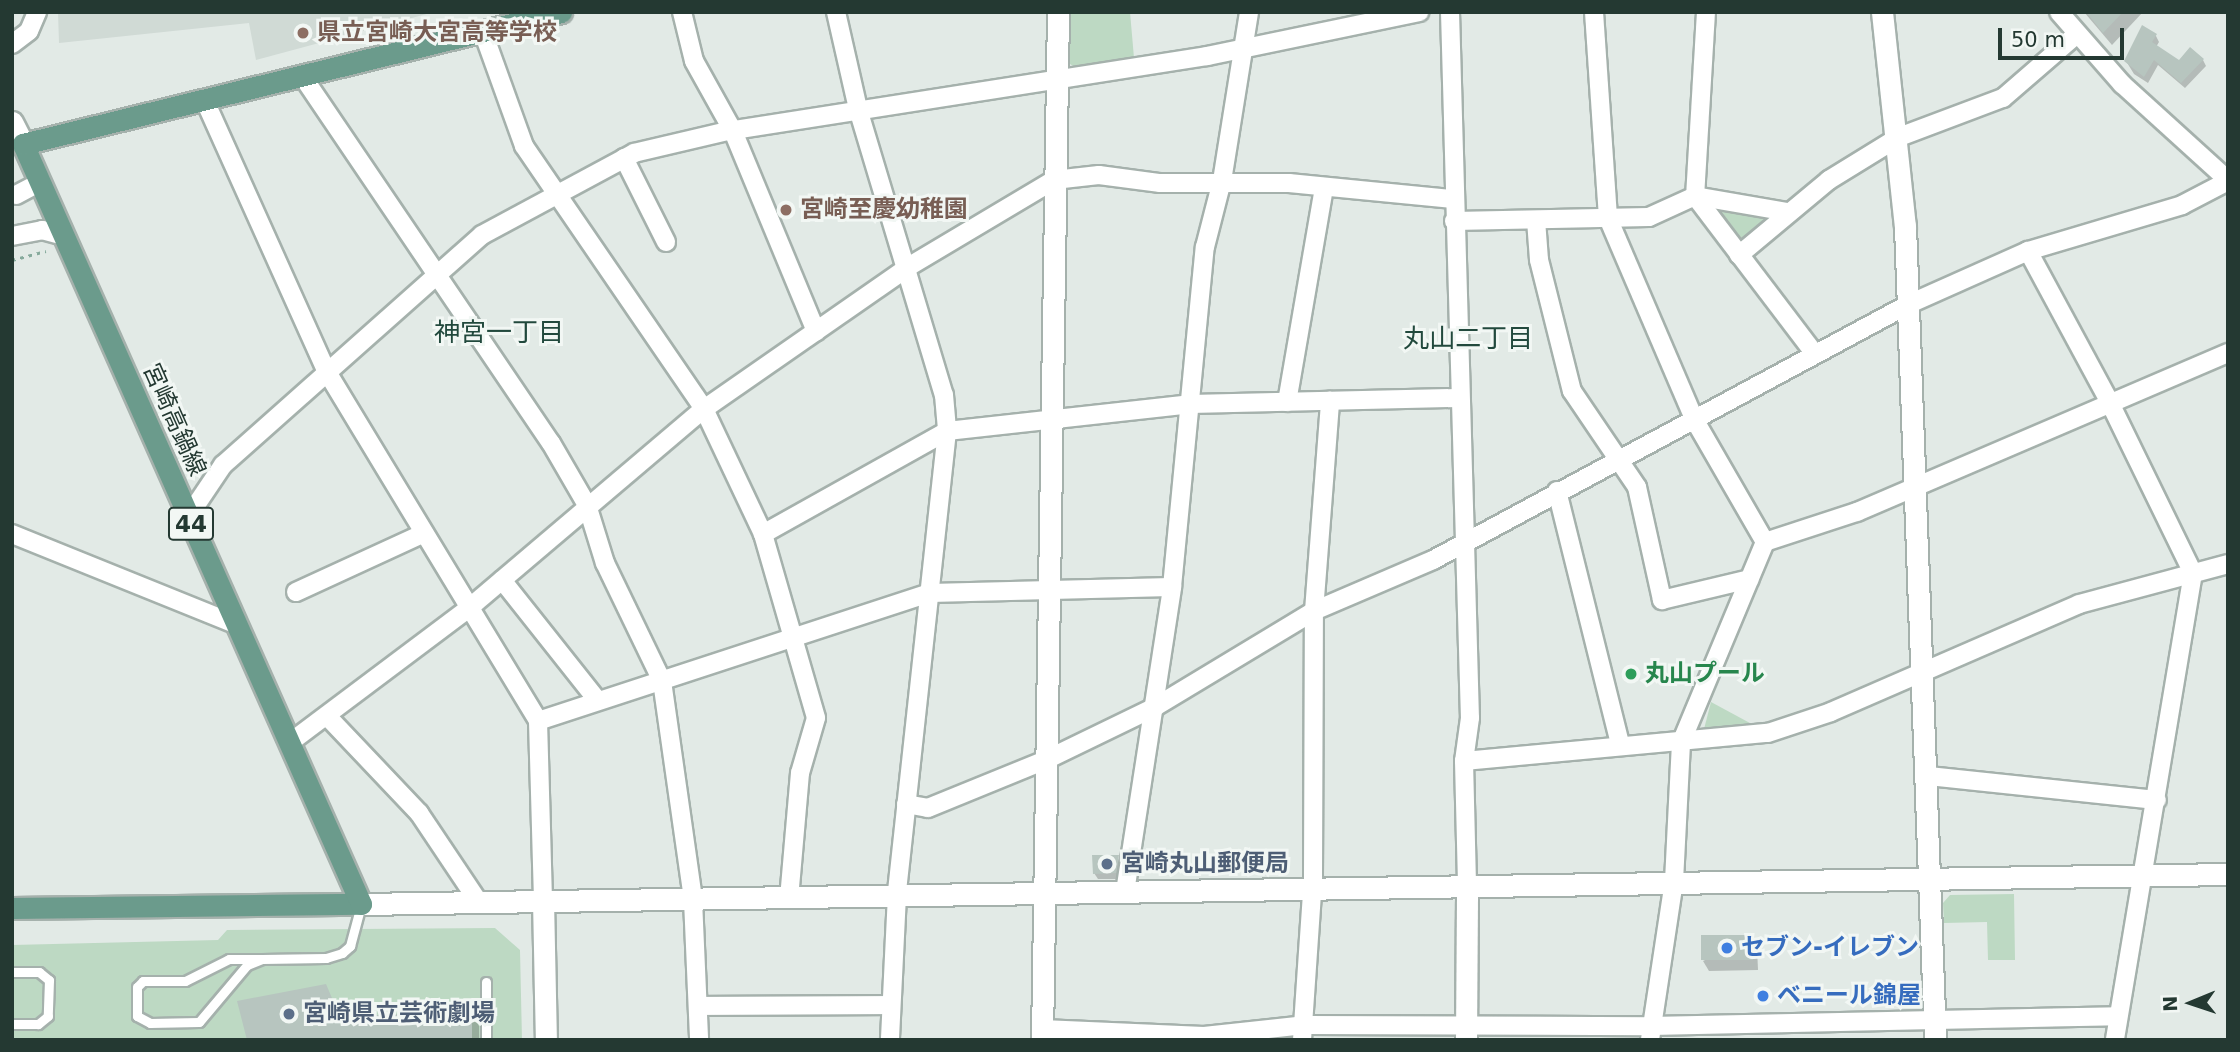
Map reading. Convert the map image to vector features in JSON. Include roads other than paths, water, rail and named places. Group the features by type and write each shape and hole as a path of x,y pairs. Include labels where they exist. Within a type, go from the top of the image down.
{"main road":[{"path":"18,146 561,12"},
{"name":"宮崎高鍋線","path":"18,146 40,182 58,243 292,741 361,904"},
{"path":"12,908 361,904"}],"street":[{"path":"12,44 29,30 37,12"},
{"path":"682,12 694,61 733,131 816,331"},
{"path":"836,12 858,109 908,267 944,395 947,431 897,895 890,1040"},
{"path":"1058,12 1048,418 1048,759 1042,1034 1204,1036 1304,1032 1935,1030 2118,1016"},
{"path":"1125,892 1172,587 1205,247 1222,181 1246,45 1249,12"},
{"path":"188,517 223,465 482,234 553,193 624,158 733,131 1057,77 1090,76 1246,45 1280,43 1419,12"},
{"path":"1450,12 1458,398 1470,718 1464,761 1466,1032"},
{"path":"1594,12 1608,218 1695,419 1765,542"},
{"path":"1706,12 1695,196 1815,354"},
{"path":"1882,12 1899,136 1909,304 1914,484 1932,878 1935,1030"},
{"path":"906,804 928,808 1048,759 1155,707 1314,611 1464,543 1909,304 2028,251 2182,205 2228,180 2150,111 2059,12"},
{"path":"483,32 524,146 553,193 704,409 763,534 816,718 800,773 789,898"},
{"path":"1740,255 1829,180 1899,136 2003,98 2077,34"},
{"path":"303,77 439,271 587,505 605,563 662,681 693,900 699,1040"},
{"path":"205,101 327,372 537,721 546,1040"},
{"path":"12,122 18,146"},
{"path":"624,158 666,242"},
{"path":"292,741 469,608 587,505 704,409 908,267 1054,180 1099,175 1160,183 1222,181 1453,199"},
{"path":"16,195 40,182"},
{"path":"1287,402 1324,187"},
{"path":"1454,221 1649,217 1695,196 1788,212"},
{"path":"1536,220 1539,260 1572,391 1620,458 1637,487 1662,600 1750,579"},
{"path":"12,236 41,230 58,243"},
{"path":"2028,251 2109,401 2193,573 2145,874 2115,1040"},
{"path":"1650,1033 1674,881 1681,743 1765,542 1857,512 1914,484 2228,353"},
{"path":"763,534 947,431 1190,404 1458,398"},
{"path":"1304,1032 1312,889 1314,611 1331,401"},
{"path":"1557,491 1620,743"},
{"path":"296,593 424,533"},
{"path":"12,534 237,625"},
{"path":"1464,761 1620,743 1681,743 1769,733 1831,712 1924,669 2079,604 2228,564"},
{"path":"502,580 598,701"},
{"path":"537,721 929,593 1172,587"},
{"path":"327,716 419,813 478,901"},
{"path":"1928,776 2157,800"},
{"path":"361,904 2228,874"},
{"path":"698,1006 891,1005"}],"lane":[{"path":"262,959 241,970 200,1022 150,1023 137,1016 137,987 143,981 185,981 229,960 262,959 326,958 342,953 349,946 361,904"},
{"path":"12,972 39,972 50,980 48,1016 38,1024 12,1024"},
{"path":"486,982 486,1040"}],"place":[{"name":"県立宮崎大宮高等学校","path":"303,33"},
{"name":"宮崎至慶幼稚園","path":"786,210"},
{"name":"丸山プール","path":"1631,674"},
{"name":"宮崎丸山郵便局","path":"1107,864"},
{"name":"セブン-イレブン","path":"1727,948"},
{"name":"ベニール錦屋","path":"1763,996"},
{"name":"宮崎県立芸術劇場","path":"289,1014"}],"district":[{"name":"神宮一丁目","path":"499,333"},
{"name":"丸山二丁目","path":"1468,339"}]}
